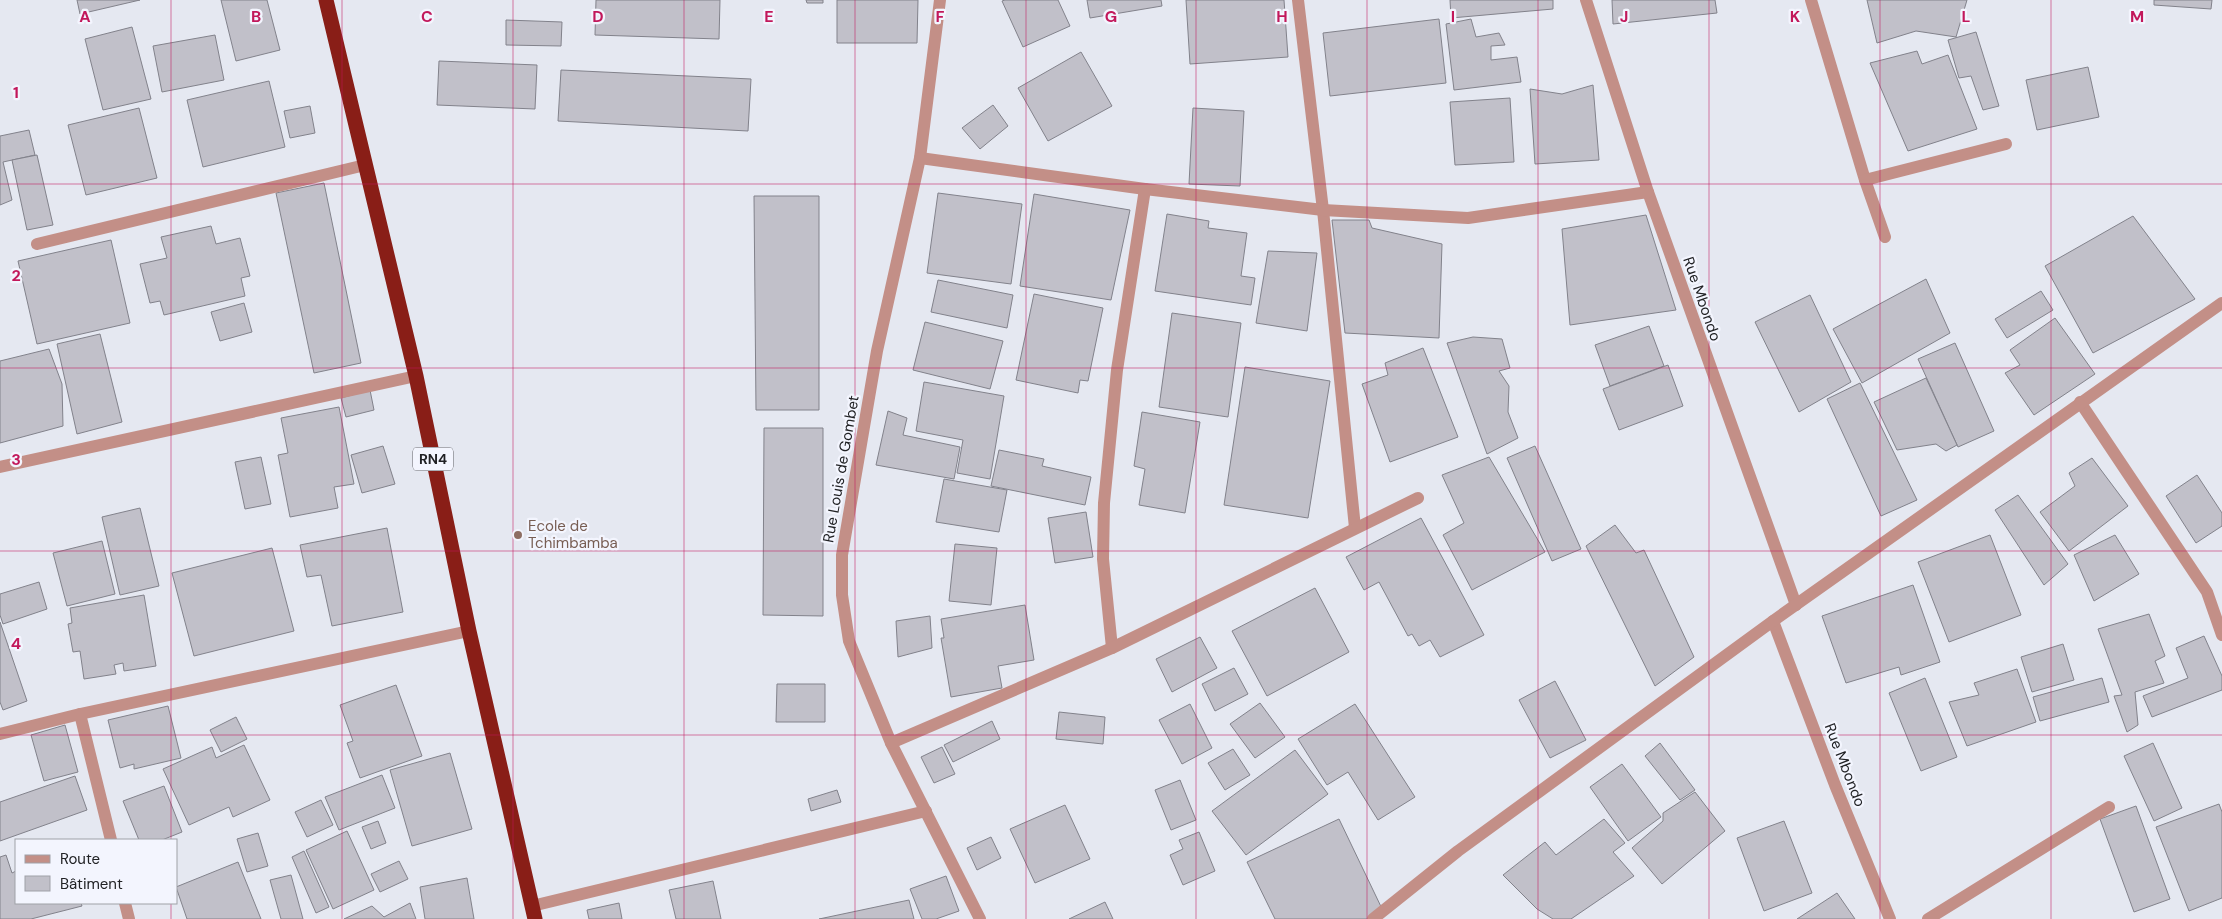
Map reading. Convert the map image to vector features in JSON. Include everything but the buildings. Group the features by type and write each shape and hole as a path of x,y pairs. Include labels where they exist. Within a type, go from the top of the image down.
{"highway":[{"name":"RN4","path":"326,0 416,376 469,631 533,912"}],"street":[{"name":"Rue Louis de Gombet","path":"940,0 920,158 877,351 842,555 842,595 849,641 891,743 980,919"},
{"path":"1298,0 1323,210 1355,528"},
{"name":"Rue Mbondo","path":"1586,0 1648,192 1796,605"},
{"path":"1811,0 1865,180 1885,237"},
{"path":"1865,180 2006,144"},
{"path":"920,158 1145,189 1323,210 1468,218 1648,192"},
{"path":"37,244 365,165"},
{"path":"1112,648 1103,559 1104,503 1117,370 1145,189"},
{"path":"1373,919 1458,851 1773,621 2222,303"},
{"path":"0,467 416,376"},
{"path":"2080,402 2207,592 2222,635"},
{"path":"891,743 1112,648 1418,498"},
{"name":"Rue Mbondo","path":"1773,621 1835,786 1890,919"},
{"path":"0,734 80,714 469,631"},
{"path":"80,714 110,839"},
{"path":"1928,919 2109,807"},
{"path":"533,912 926,811"},
{"path":"125,904 129,919"}],"place":[{"name":"Ecole de Tchimbamba","path":"518,535"}]}
